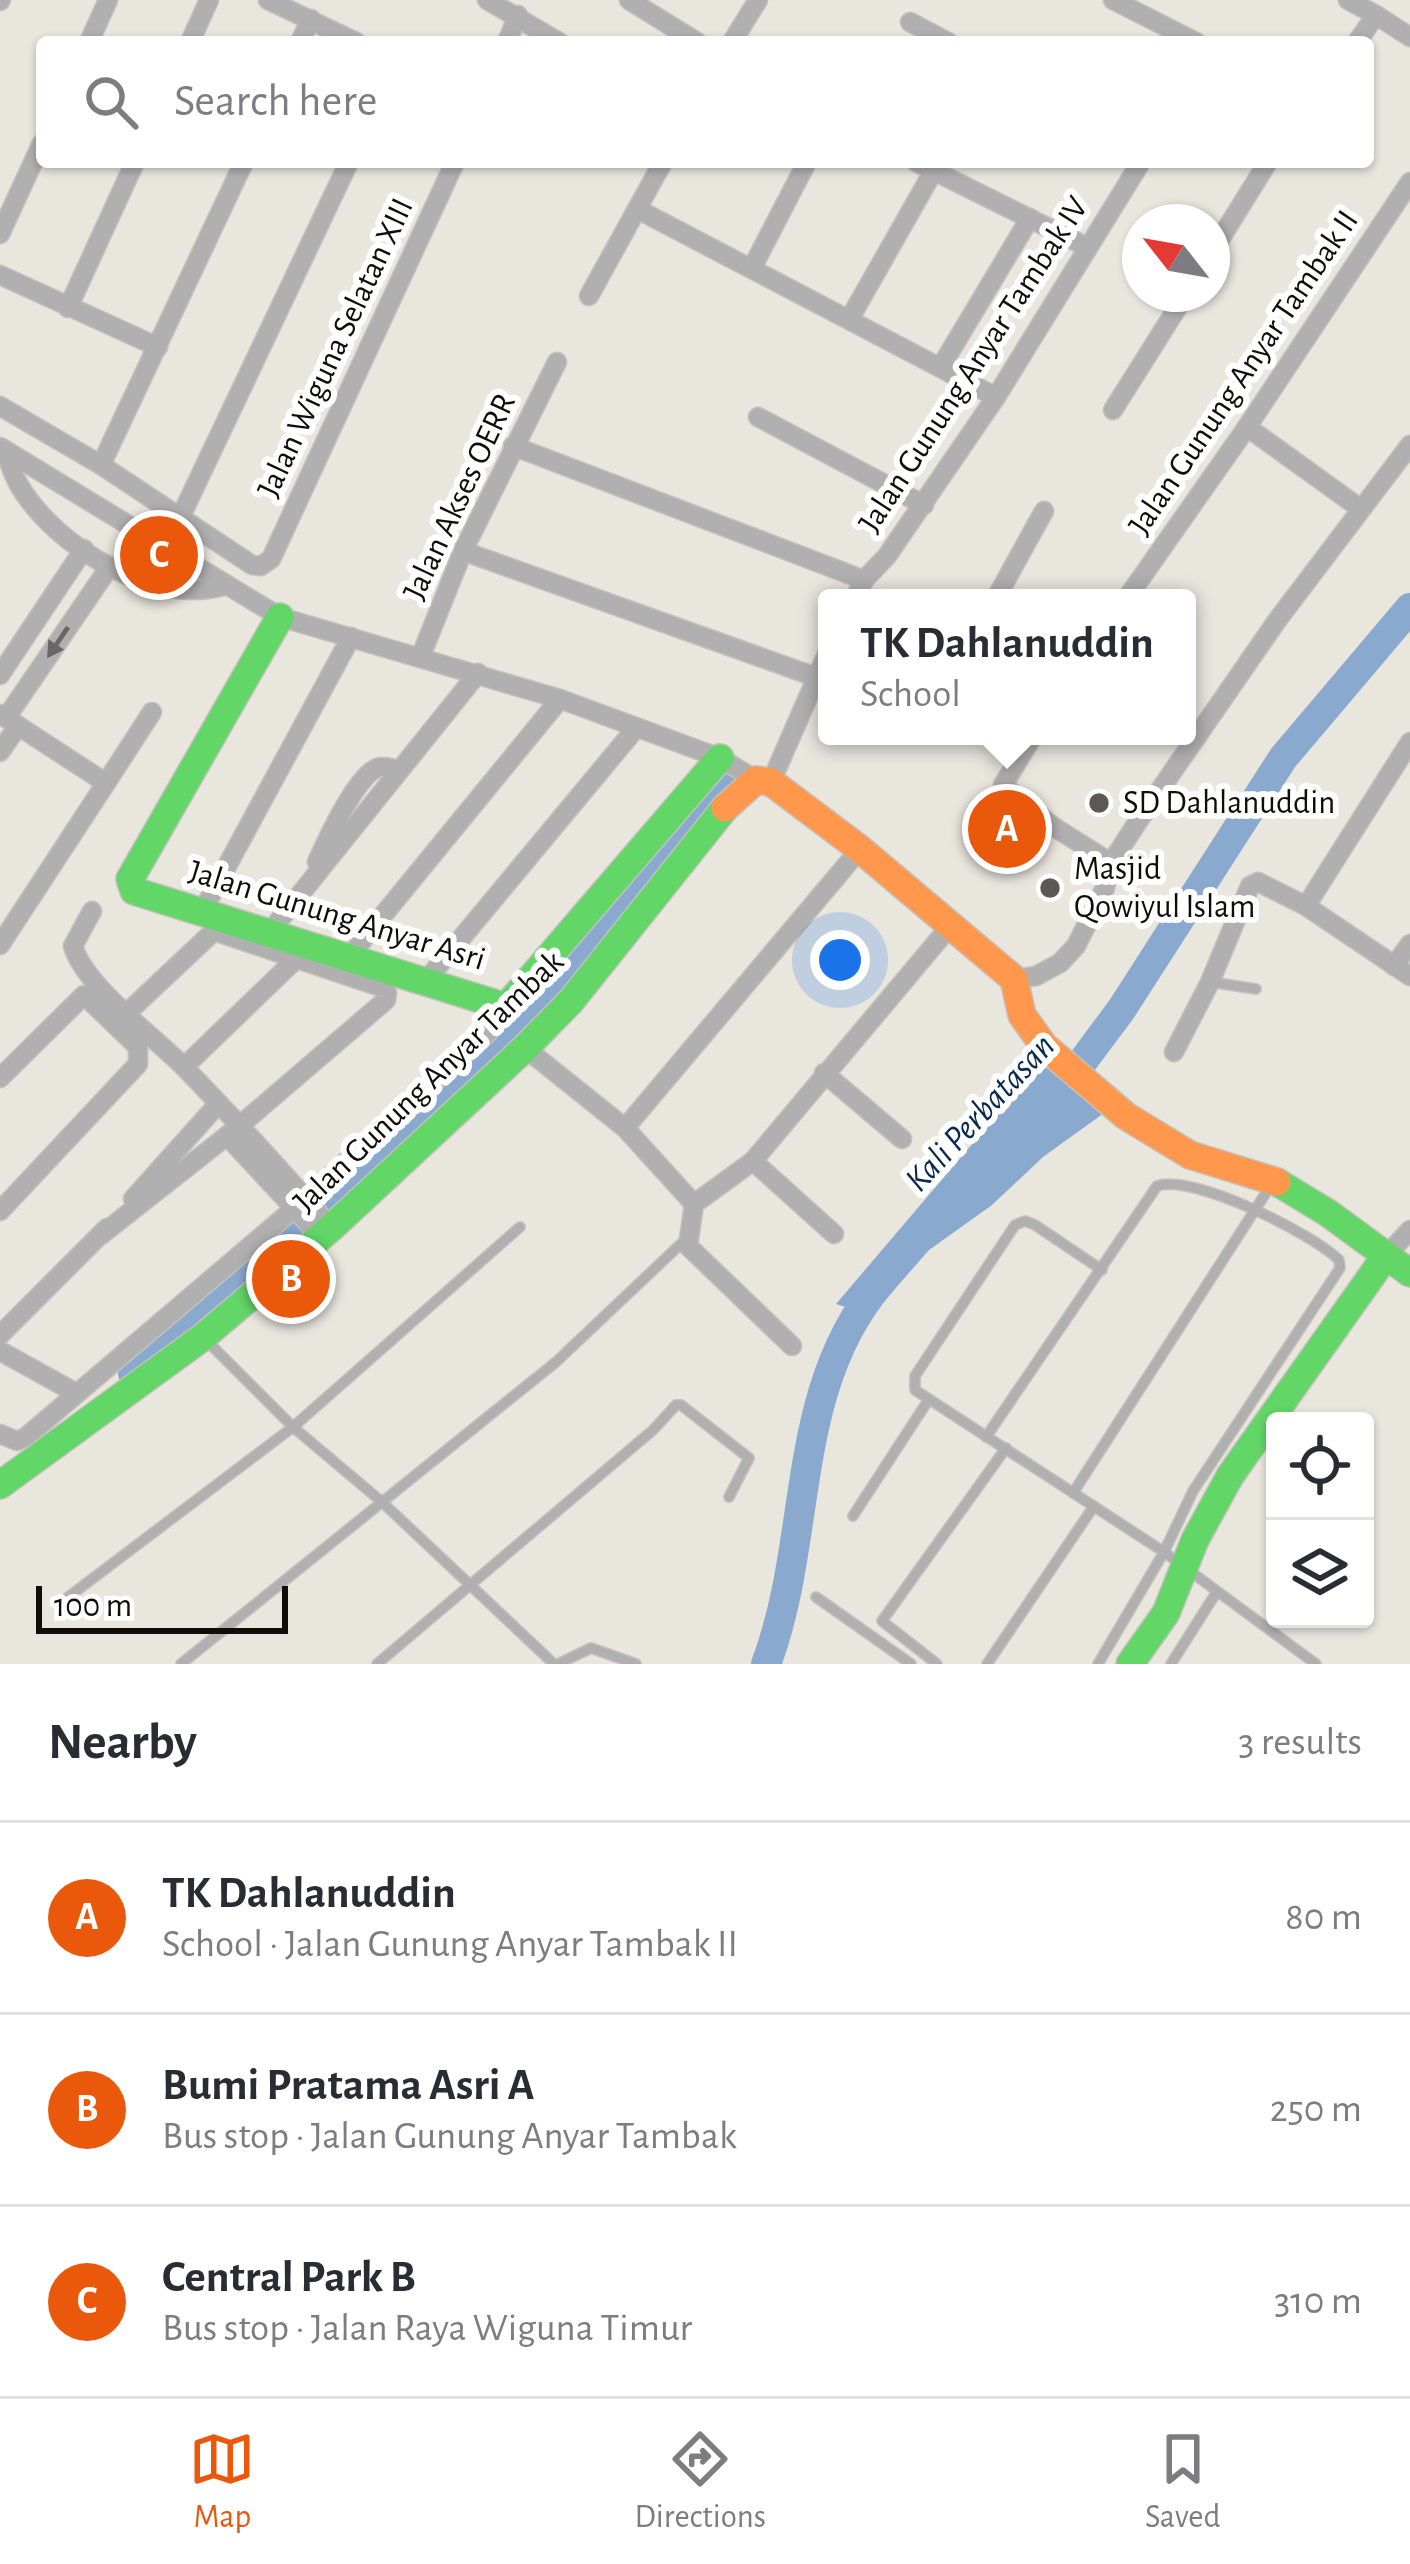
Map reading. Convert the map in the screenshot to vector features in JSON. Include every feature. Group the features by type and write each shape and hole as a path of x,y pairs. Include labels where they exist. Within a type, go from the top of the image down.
{"street":[{"path":"91,36 108,0"},
{"path":"193,36 209,0"},
{"path":"268,0 344,36"},
{"path":"487,0 550,36"},
{"path":"629,0 687,36"},
{"path":"736,36 758,0"},
{"path":"1113,0 1184,36"},
{"path":"1348,0 1410,37"},
{"path":"1362,36 1376,15"},
{"path":"510,36 518,16"},
{"path":"303,36 311,19"},
{"path":"910,22 937,36"},
{"path":"0,234 36,156"},
{"path":"68,308 132,168"},
{"path":"101,465 241,168"},
{"path":"0,406 181,516 347,168"},
{"name":"Jalan Wiguna Selatan XIII","path":"181,516 251,565 261,566 271,559 452,168"},
{"path":"589,296 660,168"},
{"path":"752,268 804,168"},
{"path":"850,318 925,168"},
{"path":"927,168 1087,247"},
{"name":"Jalan Gunung Anyar Tambak IV","path":"859,589 924,505 996,397 1137,168"},
{"path":"1230,223 1264,168"},
{"name":"Jalan Gunung Anyar Tambak II","path":"1133,589 1410,182"},
{"path":"637,209 996,397"},
{"path":"942,365 1030,218"},
{"path":"0,275 158,347"},
{"path":"1113,410 1175,312"},
{"name":"Jalan Akses OERR","path":"420,658 463,551 557,362"},
{"path":"758,417 924,505"},
{"path":"1247,427 1361,509"},
{"path":"514,446 859,589"},
{"path":"3,448 18,484 38,511 110,566 180,592 202,593 226,585"},
{"path":"3,448 280,617 560,699 720,758 763,781 860,849 1014,979 1022,1015 1044,1046 1126,1116 1190,1155 1273,1180 1410,1273"},
{"path":"1196,737 1361,509 1408,452"},
{"path":"1001,589 1044,511"},
{"path":"0,675 84,549"},
{"path":"463,551 818,678"},
{"path":"0,752 8,720 110,566"},
{"name":"Jalan Gunung Anyar Asri","path":"280,617 130,879 134,890 204,924 269,933 525,1015 720,758"},
{"path":"128,1012 204,924 351,637"},
{"path":"269,933 478,673"},
{"path":"763,781 818,684"},
{"path":"348,958 560,699"},
{"path":"0,945 152,712"},
{"path":"1196,715 1206,722"},
{"path":"8,720 106,783"},
{"path":"424,982 636,728"},
{"path":"1306,906 1410,742"},
{"path":"1027,745 1003,785 1052,825 1111,863"},
{"path":"1014,979 1036,976 1060,964 1076,946 1105,888 1111,863 1191,745"},
{"name":"Jalan Gunung Anyar Tambak","path":"6,1476 203,1337 313,1217 525,1048 525,1015 720,813 763,781"},
{"path":"625,1127 860,849"},
{"path":"1174,1052 1250,886 1262,884 1306,906 1402,971 1410,944"},
{"path":"92,911 73,946 75,954 184,1066 218,1104 233,1132 313,1217"},
{"path":"101,1235 233,1132 386,1000 384,988 204,924"},
{"path":"791,1346 688,1246 694,1204 753,1161 951,925"},
{"path":"184,1066 296,959"},
{"path":"0,1078 84,995 138,1047 138,1064 0,1211"},
{"path":"8,1437 26,1437 76,1393 313,1217 489,1032"},
{"path":"525,1048 625,1127 694,1204"},
{"path":"824,1072 902,1139"},
{"path":"0,1335 101,1235 218,1104"},
{"path":"753,1161 834,1234"},
{"path":"1130,1664 1166,1613 1195,1540 1230,1476 1384,1257 1410,1230"},
{"path":"0,1351 76,1393"}],"lane":[{"path":"1210,982 1256,989"},
{"path":"1073,1492 1273,1180"},
{"path":"986,1437 1157,1186 1175,1183 1257,1209 1334,1254 1340,1268 1193,1491 1098,1664"},
{"path":"1102,1270 1035,1225 1024,1221 1016,1226 915,1376 915,1390 1163,1552 1316,1664"},
{"path":"59,1604 292,1427 520,1227"},
{"path":"181,1664 556,1363 688,1237"},
{"path":"203,1337 292,1427 382,1502 556,1664 591,1648 636,1664"},
{"path":"853,1516 929,1399"},
{"path":"377,1664 472,1587 677,1404 749,1458 729,1497"},
{"path":"937,1664 882,1621 1006,1448"},
{"path":"987,1664 1094,1506"},
{"path":"1171,1664 1216,1593"},
{"path":"816,1597 911,1664"}],"water":[{"name":"Kali Perbatasan","path":"1043,1061 1104,1113 929,1250 872,1315 836,1304"}],"waterway":[{"name":"Kali Perbatasan","path":"1059,1093 1121,1010 1283,758 1410,608"},
{"path":"133,1373 301,1230 516,1034 578,965 728,772"},
{"name":"Kali Perbatasan","path":"766,1664 781,1616 817,1416 831,1369 852,1323 882,1281"}],"traffic: fast":[{"path":"280,617 130,879 134,891 506,1007 720,758"},
{"path":"0,1485 203,1337 331,1228 525,1048 571,1001 725,808"},
{"path":"1277,1182 1410,1273"},
{"path":"1130,1664 1166,1613 1195,1540 1230,1476 1385,1257"}],"traffic: slow":[{"path":"725,808 756,780 771,782 860,849 1014,979 1022,1015 1044,1046 1126,1116 1190,1155 1277,1182"}],"place":[{"name":"Central Park B","path":"159,555"},
{"name":"SD Dahlanuddin","path":"1099,803"},
{"name":"TK Dahlanuddin","path":"1007,829"},
{"name":"Masjid Qowiyul Islam","path":"1050,888"},
{"name":"Bumi Pratama Asri A","path":"291,1279"}]}
